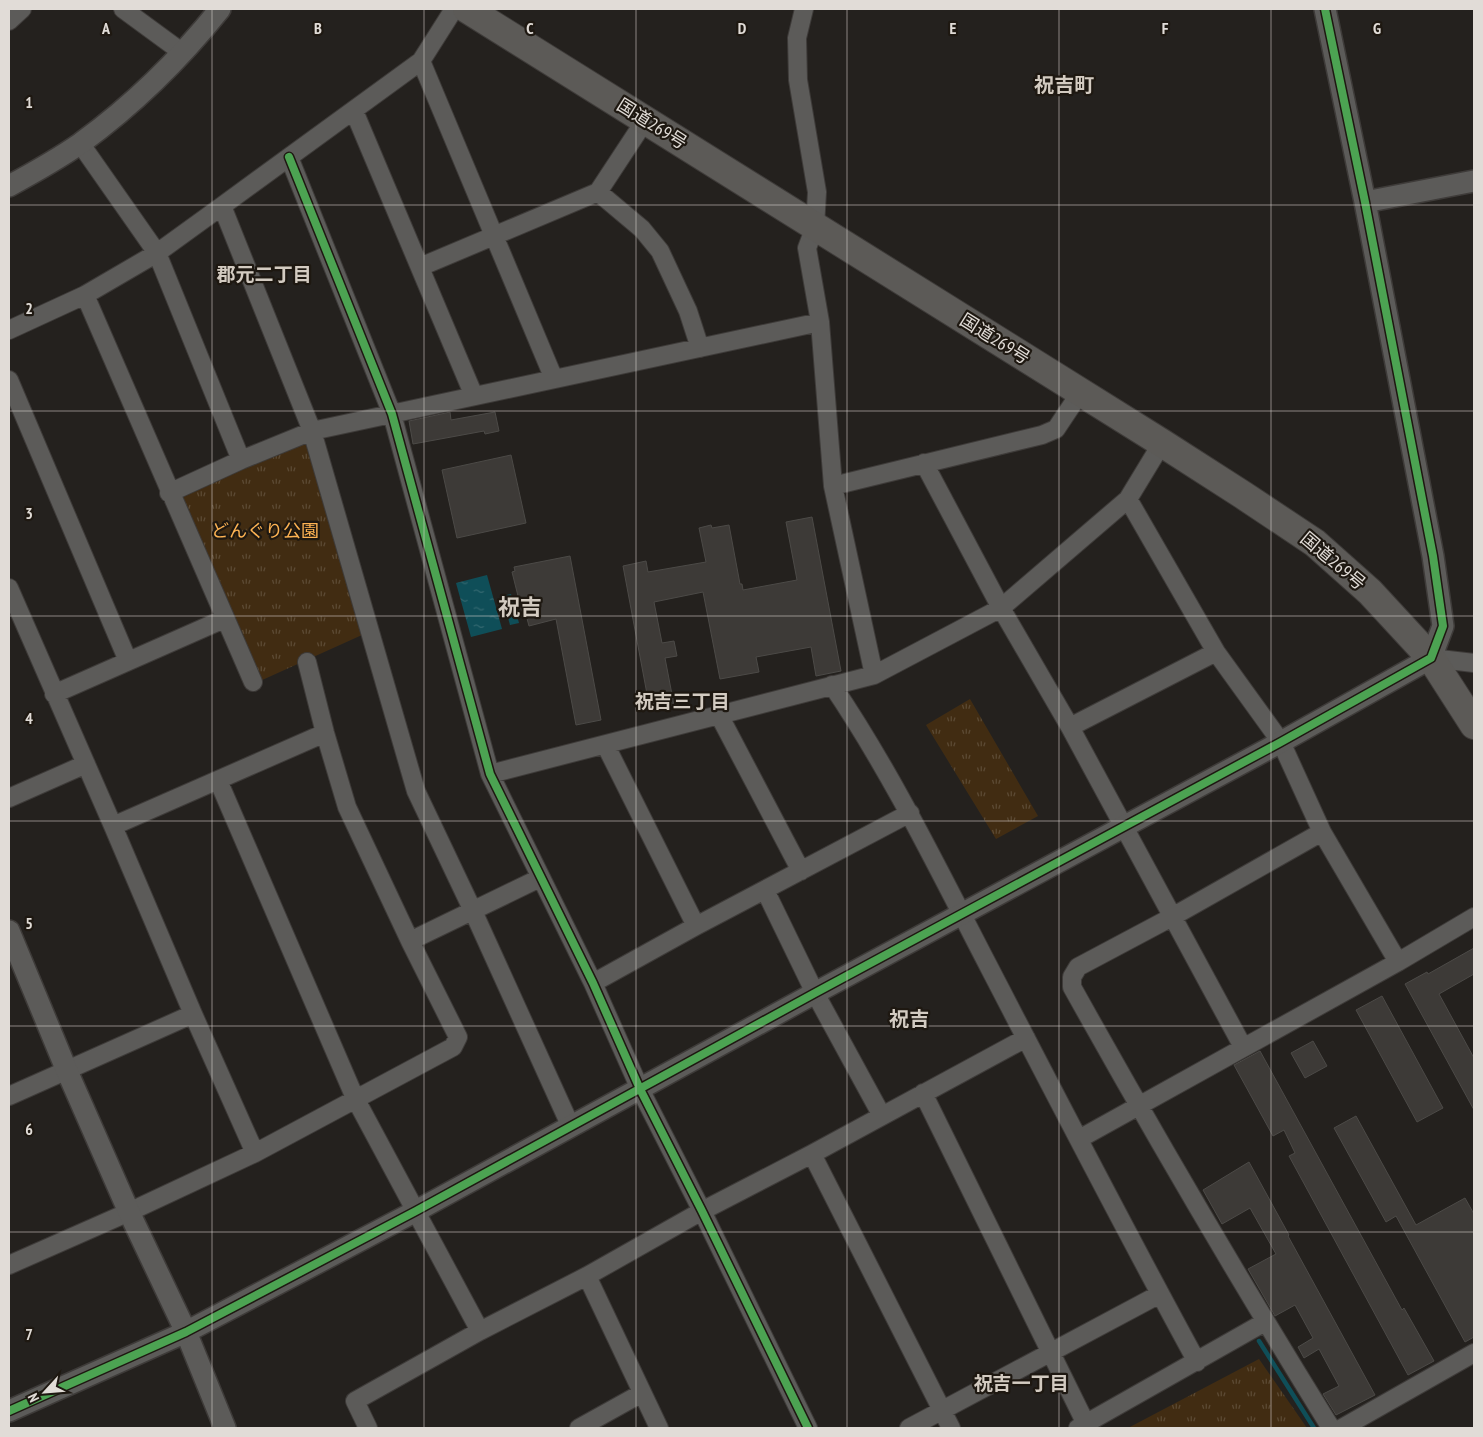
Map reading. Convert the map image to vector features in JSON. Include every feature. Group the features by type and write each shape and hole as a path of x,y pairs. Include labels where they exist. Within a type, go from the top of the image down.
{"highway":[{"name":"国道269号","path":"467,9 646,119 815,227 1162,443 1315,543 1370,592 1431,658 1474,725"}],"street":[{"path":"9,21 22,9"},
{"path":"123,9 182,53"},
{"path":"9,186 80,144 154,82 220,9"},
{"path":"9,330 85,295 157,253 289,158 421,62 454,9"},
{"path":"804,9 797,38 798,80 817,192 815,227 807,248 820,322 833,486 874,675"},
{"path":"1325,9 1365,202 1436,573 1443,626 1431,658"},
{"path":"421,62 554,380"},
{"path":"354,111 474,396"},
{"path":"420,267 598,192 646,119"},
{"path":"80,144 157,253 241,460"},
{"path":"289,158 392,414 490,774 593,983 640,1089 808,1428"},
{"path":"1365,202 1474,181"},
{"path":"598,192 642,230 660,251 688,311 700,348"},
{"path":"222,206 312,431 416,791 473,910 571,1127"},
{"path":"85,295 224,619 253,682"},
{"path":"170,493 241,460 312,431 820,322"},
{"path":"9,380 128,661"},
{"path":"833,486 1042,435 1056,429 1080,393"},
{"path":"490,774 606,746 874,675 1001,608 1128,500 1162,443"},
{"path":"924,463 1001,608 1070,727 1243,1048"},
{"path":"1128,500 1216,652 1281,742 1322,832 1398,962"},
{"path":"9,588 255,1153"},
{"path":"54,694 224,619"},
{"path":"1070,727 1216,652"},
{"path":"9,1411 186,1332 416,1211 1281,742 1431,658 1474,663"},
{"path":"9,1265 255,1153 453,1047 458,1037 410,941 347,807 325,733 307,662"},
{"path":"832,686 853,717 910,813 1197,1362"},
{"path":"719,715 801,871"},
{"path":"113,826 325,733"},
{"path":"606,746 696,926"},
{"path":"9,798 86,764"},
{"path":"218,780 355,1098 480,1331"},
{"path":"593,983 696,926 910,813"},
{"path":"1322,832 1172,918 1078,967 1072,977 1072,987 1138,1107 1330,1428"},
{"path":"410,941 540,878"},
{"path":"765,890 815,993 882,1116"},
{"path":"1079,1139 1398,962 1474,917"},
{"path":"9,931 67,1071 129,1212 186,1332 225,1428"},
{"path":"9,1096 193,1014"},
{"path":"368,1428 355,1401 480,1331 587,1276 702,1211 812,1154 1026,1038"},
{"path":"923,1093 1051,1352 1082,1426 1265,1322"},
{"path":"812,1154 951,1428"},
{"path":"587,1276 659,1428"},
{"path":"909,1428 1160,1294"},
{"path":"1342,1428 1474,1353"},
{"path":"579,1428 642,1393"}],"green space":[{"name":"どんぐり公園","path":"297,442 307,444 362,635 260,681 180,500 185,493"},
{"path":"970,699 1038,816 996,839 926,725"},
{"path":"1259,1359 1307,1428 1128,1428"}],"water":[{"path":"487,575 502,629 471,637 456,583"},
{"path":"511,594 519,623 510,625 502,596"}],"building":[{"path":"450,412 451,420 495,412 499,431 485,434 484,431 413,444 409,421"},
{"path":"511,455 526,523 457,538 442,470"},
{"path":"812,517 841,671 816,676 811,647 756,657 759,672 720,679 703,592 654,602 662,643 674,641 677,656 665,658 674,705 650,710 623,566 646,561 648,572 706,562 699,528 711,525 712,528 729,525 740,584 742,584 743,590 797,580 786,522"},
{"path":"570,556 601,720 576,725 556,619 529,626 525,611 522,612 512,572 515,571 514,567"},
{"path":"1474,948 1474,974 1439,994 1474,1058 1474,1110 1405,984 1427,972 1428,974"},
{"path":"1382,996 1443,1108 1417,1122 1356,1010"},
{"path":"1313,1041 1327,1066 1305,1078 1291,1053"},
{"path":"1260,1051 1402,1310 1404,1308 1434,1361 1408,1375 1289,1156 1295,1153 1284,1130 1273,1136 1234,1065"},
{"path":"1356,1116 1416,1225 1465,1198 1474,1214 1474,1337 1465,1342 1396,1216 1386,1222 1334,1128"},
{"path":"1249,1162 1375,1395 1336,1415 1323,1394 1339,1386 1319,1349 1304,1358 1298,1347 1313,1338 1295,1305 1275,1316 1248,1269 1276,1254 1250,1208 1222,1224 1203,1190"}],"waterway":[{"path":"1259,1341 1314,1428"}],"cycle path":[{"path":"9,1411 186,1332 416,1211 1281,742 1431,658 1443,626 1433,556 1365,202 1325,9"},
{"path":"289,157 392,414 490,774 593,983 640,1089 808,1428"}],"district":[{"name":"祝吉町","path":"1064,85"},
{"name":"郡元二丁目","path":"264,274"},
{"name":"祝吉","path":"520,607"},
{"name":"祝吉三丁目","path":"682,701"},
{"name":"祝吉","path":"909,1019"},
{"name":"祝吉一丁目","path":"1021,1383"}]}
